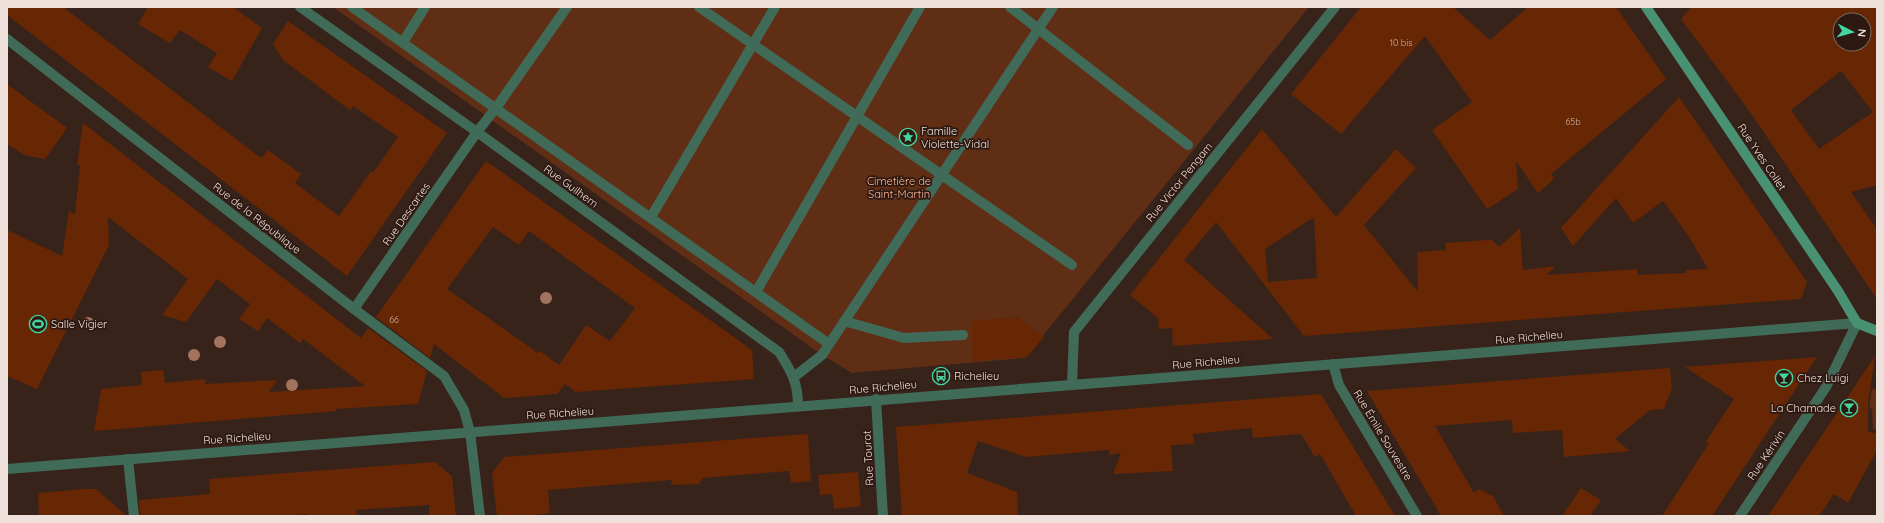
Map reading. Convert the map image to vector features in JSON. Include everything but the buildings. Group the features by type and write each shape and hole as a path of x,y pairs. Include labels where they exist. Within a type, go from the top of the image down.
{"main road":[{"name":"Rue Yves Collet","path":"1646,7 1838,291 1857,323"},
{"path":"1857,323 1877,331"}],"street":[{"name":"Rue Guilhem","path":"300,7 477,132 779,352 794,377 798,391 798,406"},
{"path":"352,7 829,344"},
{"path":"402,42 425,7"},
{"name":"Rue Descartes","path":"354,309 477,132 496,108 567,7"},
{"path":"698,7 857,115 1072,265"},
{"path":"651,218 775,7"},
{"path":"756,292 920,7"},
{"path":"1010,7 1188,145"},
{"path":"794,377 822,355 1053,7"},
{"name":"Rue Victor Pengam","path":"1072,385 1074,332 1335,7"},
{"name":"Rue de la République","path":"7,39 354,309 444,376 464,410 470,432 480,516"},
{"path":"844,321 904,338 963,335"},
{"name":"Rue Richelieu","path":"7,468 1857,323"},
{"name":"Rue Kérivin","path":"1740,516 1826,387 1857,323"},
{"name":"Rue Émile Souvestre","path":"1333,364 1339,385 1418,516"},
{"name":"Rue Tourot","path":"876,399 883,516"},
{"path":"128,459 134,516"}],"green space":[{"name":"Cimetière de Saint-Martin","path":"333,7 1309,7 1025,358 852,373 822,355"},
{"path":"1872,388 1877,390 1877,430 1873,429 1872,409 1869,408"}],"place":[{"name":"Famille Violette-Vidal","path":"908,137"},
{"name":"Salle Vigier","path":"38,324"},
{"name":"Richelieu","path":"941,376"},
{"name":"Chez Luigi","path":"1784,378"},
{"name":"La Chamade","path":"1849,408"}]}
